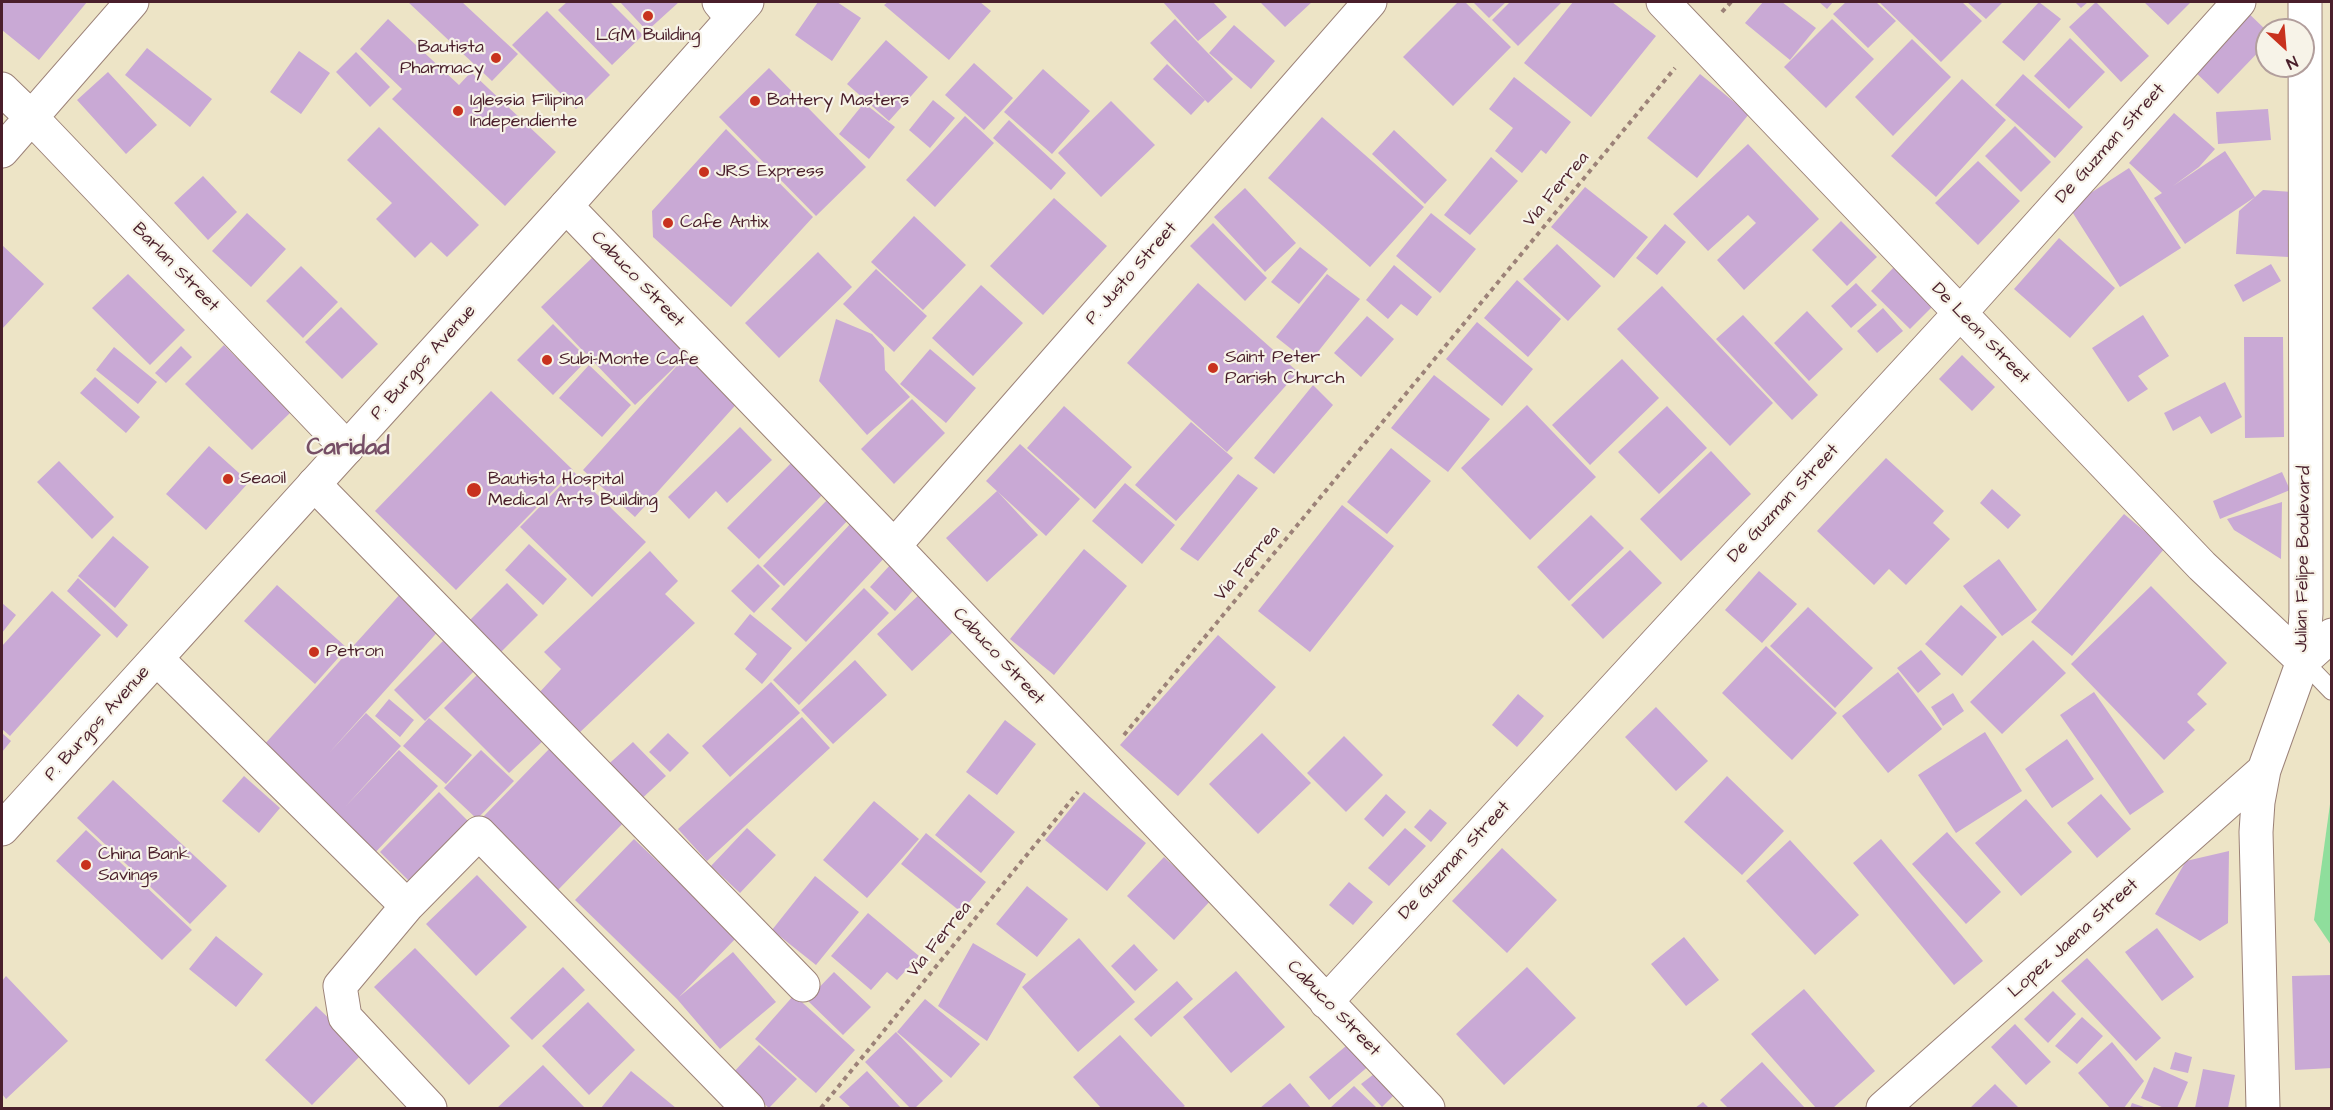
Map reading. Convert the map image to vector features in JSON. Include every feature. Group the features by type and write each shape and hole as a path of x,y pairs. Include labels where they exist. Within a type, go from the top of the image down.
{"street":[{"path":"2,151 132,2"},
{"name":"P. Justo Street","path":"894,546 1370,2"},
{"name":"De Leon Street","path":"1663,2 2202,566 2303,661"},
{"name":"De Guzman Street","path":"1326,1002 1960,313 2239,2"},
{"name":"Julian Felipe Boulevard","path":"2263,1108 2256,832 2258,802 2264,770 2303,661 2306,613 2305,2"},
{"name":"P. Burgos Avenue","path":"2,829 567,206 732,7"},
{"name":"Barlan Street","path":"2,89 347,448"},
{"name":"Cabuco Street","path":"567,206 1428,1108"},
{"path":"315,484 803,985"},
{"path":"2303,661 2331,635"},
{"path":"157,659 407,906"},
{"name":"Lopez Jaena Street","path":"1884,1108 2264,770"},
{"path":"430,1108 345,1017 340,986 407,906 479,834 748,1108"}],"lane":[{"path":"2303,661 2331,691"}],"path":[{"name":"Via Ferrea","path":"821,1108 1100,765 1699,40"}],"green space":[{"path":"2331,797 2331,945 2314,920"}],"building":[{"path":"2,2 87,2 39,60 2,30"},
{"path":"408,2 462,2 518,54 492,81"},
{"path":"567,2 610,2 643,35 612,65 558,10"},
{"name":"LGM Building","path":"620,2 679,2 647,31"},
{"path":"818,2 837,2 861,18 832,61 795,35"},
{"path":"888,2 980,2 991,11 949,60 884,5"},
{"path":"1163,2 1213,2 1227,17 1198,41"},
{"path":"1260,2 1312,2 1285,27"},
{"path":"1458,2 1465,2 1511,47 1453,106 1403,57"},
{"path":"1473,2 1506,2 1489,18"},
{"path":"1510,2 1562,2 1518,46 1492,20"},
{"path":"1573,2 1612,2 1656,36 1591,117 1524,63"},
{"path":"1763,2 1782,2 1816,28 1790,60 1745,23"},
{"path":"1819,2 1833,2 1827,9"},
{"path":"1846,2 1876,2 1896,21 1868,48 1833,14"},
{"path":"1879,2 1962,2 1982,21 1941,62"},
{"path":"1967,2 2003,2 1986,19"},
{"path":"2039,2 2061,19 2024,61 2002,42"},
{"path":"2075,2 2088,2 2081,8"},
{"path":"2096,2 2149,56 2121,82 2069,27"},
{"path":"2144,2 2191,2 2168,25"},
{"path":"2243,8 2255,20 2255,55 2218,94 2189,66"},
{"path":"547,11 610,75 576,109 512,45"},
{"name":"Iglessia Filipina Independiente","path":"388,19 459,85 471,72 556,152 505,206 392,99 402,89 360,49"},
{"path":"1175,19 1233,79 1208,103 1150,43"},
{"path":"1832,19 1874,59 1826,108 1784,67"},
{"path":"1234,25 1275,61 1251,89 1209,53"},
{"path":"2070,38 2105,72 2069,109 2034,76"},
{"path":"1912,39 1951,77 1893,136 1855,97"},
{"path":"886,40 928,77 889,121 847,84"},
{"path":"147,48 212,99 190,127 125,75"},
{"path":"299,51 330,73 301,114 270,92"},
{"path":"356,52 390,87 370,107 336,72"},
{"path":"974,63 1013,98 984,130 945,95"},
{"path":"1167,64 1205,100 1191,115 1153,79"},
{"path":"769,68 866,167 816,216 719,117"},
{"path":"1043,69 1090,111 1052,154 1004,112"},
{"path":"108,72 157,125 126,154 77,100"},
{"path":"1700,74 1749,114 1697,178 1647,138"},
{"path":"2023,74 2083,127 2055,158 1995,105"},
{"path":"1514,77 1571,122 1546,154 1541,150 1522,173 1495,151 1513,128 1489,109"},
{"path":"1962,79 2006,120 1936,197 1891,156"},
{"path":"933,100 955,118 930,148 909,130"},
{"path":"1111,101 1155,145 1101,197 1058,153"},
{"path":"864,103 895,127 869,159 839,134"},
{"path":"2268,109 2271,140 2218,144 2216,112"},
{"path":"2174,113 2215,149 2199,167 2173,186 2225,151 2255,197 2185,244 2154,198 2162,193 2129,163"},
{"path":"965,116 994,143 935,207 906,180"},
{"path":"1322,117 1424,207 1370,267 1268,178"},
{"path":"1009,120 1066,173 1051,190 993,138"},
{"path":"2015,126 2051,162 2021,192 1985,156"},
{"path":"379,127 479,225 447,257 431,242 415,258 376,219 392,203 347,160"},
{"path":"726,129 813,217 731,307 653,237 652,211"},
{"path":"1394,130 1447,180 1425,204 1372,154"},
{"path":"1748,144 1819,219 1744,290 1717,260 1756,223 1748,215 1708,251 1673,214"},
{"path":"1491,157 1518,181 1470,235 1444,215"},
{"path":"1978,161 2020,201 1978,245 1935,203"},
{"path":"2129,168 2181,248 2120,287 2069,207"},
{"path":"203,176 237,212 208,240 174,203"},
{"path":"1585,187 1648,237 1614,278 1551,227"},
{"path":"1245,188 1296,243 1265,272 1214,217"},
{"path":"2263,190 2293,192 2288,257 2236,254 2239,211"},
{"path":"1054,198 1107,246 1043,315 990,266"},
{"path":"247,213 286,249 251,287 212,251"},
{"path":"1431,213 1476,249 1440,293 1396,256"},
{"path":"914,216 966,265 923,310 871,262"},
{"path":"1841,221 1877,257 1847,286 1812,250"},
{"path":"1213,223 1267,278 1245,301 1190,246"},
{"path":"1665,224 1686,242 1657,275 1636,258"},
{"path":"2059,238 2115,288 2070,338 2014,289"},
{"path":"1557,244 1601,286 1568,321 1523,279"},
{"path":"2,245 44,284 2,329"},
{"path":"1300,247 1328,269 1299,304 1271,282"},
{"path":"818,252 852,287 779,358 745,323"},
{"path":"594,256 741,399 635,517 583,470 684,358 635,405 541,307"},
{"path":"2271,264 2281,281 2243,302 2234,285"},
{"path":"1394,265 1432,297 1417,316 1401,304 1388,319 1366,300"},
{"path":"301,266 338,302 303,338 266,301"},
{"path":"1895,266 1935,304 1910,329 1871,291"},
{"path":"876,269 927,316 894,352 843,304"},
{"path":"128,274 185,330 150,365 92,308"},
{"path":"1327,274 1360,299 1309,363 1276,337"},
{"path":"1517,280 1561,319 1528,357 1484,318"},
{"name":"Saint Peter Parish Church","path":"1198,283 1298,372 1227,452 1127,363"},
{"path":"1856,283 1877,305 1851,328 1831,306"},
{"path":"981,285 1023,323 973,376 932,338"},
{"path":"1662,286 1773,403 1730,446 1617,329"},
{"path":"341,307 378,344 342,379 305,342"},
{"path":"1883,308 1903,331 1877,353 1857,331"},
{"path":"1807,311 1843,349 1809,381 1774,343"},
{"path":"1743,315 1818,395 1792,420 1716,339"},
{"path":"2143,315 2169,356 2138,376 2148,389 2128,402 2092,348"},
{"path":"1367,316 1394,339 1361,377 1334,353"},
{"path":"836,319 872,334 884,348 885,370 910,397 867,435 819,381"},
{"path":"1477,322 1533,369 1502,406 1446,359"},
{"path":"553,324 588,359 553,395 517,360"},
{"path":"2244,337 2283,337 2284,437 2245,438"},
{"path":"224,345 291,412 252,450 185,384"},
{"path":"181,346 192,357 166,383 155,373"},
{"path":"114,347 157,382 138,404 96,370"},
{"path":"930,349 976,388 946,423 900,384"},
{"path":"1962,355 1995,387 1972,411 1939,379"},
{"path":"1622,359 1659,398 1590,465 1552,425"},
{"path":"589,365 631,405 602,437 559,398"},
{"path":"1434,375 1490,419 1448,472 1391,428"},
{"path":"95,377 140,417 126,433 80,393"},
{"path":"2225,382 2242,417 2211,434 2200,416 2173,431 2164,413"},
{"path":"1313,385 1333,405 1274,474 1254,458"},
{"name":"Bautista Hospital Medical Arts Building","path":"491,391 573,470 456,590 375,511"},
{"path":"912,399 945,433 894,484 861,449"},
{"path":"1527,405 1596,477 1530,540 1461,468"},
{"path":"1064,406 1132,467 1095,509 1027,448"},
{"path":"1667,406 1707,448 1659,494 1618,452"},
{"path":"1191,422 1233,458 1176,521 1135,485"},
{"path":"740,427 772,460 727,503 716,491 689,519 668,497"},
{"path":"1020,444 1080,499 1046,536 986,481"},
{"path":"209,446 249,482 206,530 166,494"},
{"path":"1391,448 1431,481 1387,534 1347,502"},
{"path":"1711,451 1751,494 1681,561 1640,519"},
{"path":"796,458 828,489 759,559 727,528"},
{"path":"1886,458 1944,511 1933,523 1950,539 1906,585 1889,569 1874,585 1817,531"},
{"path":"59,461 114,517 92,539 37,482"},
{"path":"574,472 646,542 592,597 520,527"},
{"path":"2282,472 2290,490 2220,519 2213,501"},
{"path":"1238,474 1258,488 1198,561 1180,549"},
{"path":"1125,483 1175,525 1142,564 1092,521"},
{"path":"1992,489 2021,515 2008,529 1980,503"},
{"path":"997,491 1038,535 987,582 946,538"},
{"path":"829,498 850,518 784,586 763,566"},
{"path":"2282,502 2281,559 2234,530 2227,519"},
{"path":"1342,505 1394,546 1310,652 1258,611"},
{"path":"2124,514 2165,548 2072,656 2031,622"},
{"path":"1591,515 1624,548 1569,601 1537,567"},
{"path":"852,522 887,555 806,642 771,609"},
{"path":"113,536 149,567 115,608 78,576"},
{"path":"529,544 567,579 543,605 505,570"},
{"path":"1084,549 1127,586 1054,675 1010,639"},
{"path":"1630,550 1662,583 1603,639 1571,605"},
{"path":"650,551 678,581 665,594 695,623 577,735 538,694 561,669 544,652"},
{"path":"1999,559 2037,610 2002,636 1963,586"},
{"path":"758,564 780,586 754,613 731,591"},
{"path":"891,564 917,586 895,611 870,587"},
{"path":"1759,571 1797,604 1762,643 1725,610"},
{"path":"78,578 128,625 117,638 67,591"},
{"path":"507,583 538,615 499,654 467,623"},
{"path":"277,585 347,648 315,684 244,621"},
{"path":"2151,586 2227,663 2197,694 2207,704 2187,722 2195,730 2164,760 2071,664"},
{"path":"864,588 889,613 799,705 773,680"},
{"path":"52,591 101,635 10,736 2,729 2,646"},
{"path":"402,592 442,627 329,753 366,713 401,746 345,807 399,750 438,786 371,857 263,746"},
{"path":"920,594 955,630 912,671 877,634"},
{"path":"2,603 16,615 2,633"},
{"path":"1961,605 1997,637 1962,676 1925,644"},
{"path":"1808,607 1873,668 1835,708 1770,646"},
{"path":"750,614 792,648 762,684 745,669 757,654 734,634"},
{"path":"449,635 479,666 425,721 394,690"},
{"path":"1218,635 1276,687 1178,796 1120,745"},
{"path":"2033,640 2066,673 2002,734 1970,702"},
{"path":"1766,646 1837,713 1792,760 1722,693"},
{"path":"1921,650 1941,674 1918,693 1897,668"},
{"path":"855,660 887,695 833,744 801,710"},
{"path":"480,672 546,738 509,773 444,708"},
{"path":"1898,672 1942,729 1888,773 1842,716"},
{"path":"771,682 800,713 730,777 702,746"},
{"path":"2094,692 2164,792 2130,815 2060,715"},
{"path":"1953,693 1964,711 1943,726 1931,707"},
{"path":"1518,694 1544,716 1517,747 1492,725"},
{"path":"389,699 414,720 400,737 375,716"},
{"path":"1656,707 1708,761 1676,791 1625,737"},
{"path":"802,717 830,748 707,861 678,829"},
{"path":"429,718 472,755 446,784 403,746"},
{"path":"1005,720 1036,744 997,795 966,772"},
{"path":"1985,732 2022,791 1956,833 1918,775"},
{"path":"2,733 11,741 2,752"},
{"path":"668,733 689,753 670,772 649,752"},
{"path":"1262,733 1311,783 1258,834 1209,784"},
{"path":"1344,736 1383,775 1346,812 1307,773"},
{"path":"2067,739 2094,779 2052,808 2025,769"},
{"path":"633,742 666,776 635,805 602,770"},
{"path":"552,746 628,818 557,891 482,818"},
{"path":"481,750 514,781 477,819 444,788"},
{"path":"244,776 280,808 259,833 222,801"},
{"path":"1727,776 1784,831 1742,875 1684,822"},
{"path":"113,780 227,886 190,924 77,818"},
{"path":"439,792 473,826 414,886 380,852"},
{"path":"1084,792 1146,843 1107,891 1045,840"},
{"path":"969,794 1015,832 981,873 935,835"},
{"path":"1386,794 1406,812 1383,837 1364,819"},
{"path":"2101,794 2131,829 2097,858 2067,823"},
{"path":"2026,799 2072,852 2021,896 1975,843"},
{"path":"874,801 919,839 867,898 823,860"},
{"path":"1430,809 1447,823 1431,842 1414,827"},
{"path":"747,828 776,855 740,893 711,866"},
{"path":"1405,828 1426,846 1389,886 1368,868"},
{"path":"86,830 192,930 162,960 56,861"},
{"path":"1947,832 2001,892 1966,924 1912,864"},
{"path":"926,833 986,882 961,912 901,864"},
{"path":"634,839 737,937 679,997 733,952 776,1002 720,1049 677,999 575,900"},
{"path":"1881,839 1983,961 1954,985 1853,863"},
{"path":"1790,840 1859,915 1815,955 1746,881"},
{"path":"1502,848 1557,900 1507,953 1452,901"},
{"path":"2229,851 2228,923 2200,941 2155,914 2186,861"},
{"path":"1164,857 1211,900 1174,940 1127,896"},
{"path":"477,875 527,927 476,976 426,924"},
{"path":"815,876 859,912 816,965 772,930"},
{"path":"1349,882 1373,902 1353,925 1329,905"},
{"path":"1027,886 1068,919 1037,957 996,924"},
{"path":"868,913 919,956 897,980 887,972 871,990 831,956"},
{"path":"2157,928 2194,977 2162,1001 2125,952"},
{"path":"216,936 263,974 236,1007 189,969"},
{"path":"1684,937 1719,980 1686,1006 1651,964"},
{"path":"1079,938 1135,1002 1078,1052 1022,987"},
{"path":"973,943 1026,974 987,1041 938,1006"},
{"path":"1134,944 1158,970 1135,991 1111,966"},
{"path":"415,948 510,1046 469,1085 374,987"},
{"path":"2087,958 2161,1038 2136,1061 2061,981"},
{"path":"563,967 585,990 532,1040 510,1018"},
{"path":"1527,967 1576,1018 1504,1085 1456,1034"},
{"path":"1236,971 1285,1027 1231,1073 1183,1017"},
{"path":"834,972 871,1007 843,1035 807,1000"},
{"path":"2332,975 2332,1068 2295,1070 2292,976"},
{"path":"6,976 68,1041 6,1099 2,1094 2,981"},
{"path":"1177,981 1193,999 1151,1037 1134,1019"},
{"path":"1804,989 1875,1071 1833,1108 1816,1108 1751,1034"},
{"path":"2053,991 2076,1014 2048,1043 2024,1019"},
{"path":"794,995 855,1050 816,1093 755,1039"},
{"path":"925,999 980,1044 951,1078 897,1032"},
{"path":"588,1002 635,1050 589,1095 542,1046"},
{"path":"316,1006 364,1052 312,1105 265,1060"},
{"path":"2082,1017 2103,1036 2077,1064 2055,1046"},
{"path":"2015,1024 2051,1062 2026,1085 1991,1047"},
{"path":"896,1032 943,1081 915,1108 910,1108 865,1062"},
{"path":"1120,1035 1185,1106 1182,1108 1101,1108 1073,1077"},
{"path":"1352,1041 1371,1064 1329,1100 1309,1077"},
{"path":"2112,1042 2144,1081 2124,1108 2110,1108 2078,1073"},
{"path":"759,1045 797,1079 769,1108 731,1075"},
{"path":"2175,1052 2192,1057 2188,1073 2170,1069"},
{"path":"1762,1062 1805,1108 1728,1108 1720,1100"},
{"path":"543,1065 585,1108 497,1108"},
{"path":"2154,1067 2188,1082 2177,1108 2164,1108 2141,1098"},
{"path":"2203,1069 2235,1075 2228,1108 2195,1108"},
{"path":"631,1071 676,1108 601,1108"},
{"path":"867,1071 901,1108 851,1108 839,1097"},
{"path":"1378,1071 1397,1092 1382,1107 1361,1084"},
{"path":"1290,1083 1311,1108 1260,1108"},
{"path":"1995,1084 2019,1108 1970,1108"},
{"path":"1354,1086 1377,1108 1330,1108"},
{"path":"1703,1102 1709,1108 1695,1108"},
{"path":"2132,1103 2147,1108 2130,1108"}],"place":[{"name":"LGM Building","path":"648,16"},
{"name":"Bautista Pharmacy","path":"496,58"},
{"name":"Battery Masters","path":"755,101"},
{"name":"Iglessia Filipina Independiente","path":"458,111"},
{"name":"JRS Express","path":"704,172"},
{"name":"Cafe Antix","path":"668,223"},
{"name":"Subi-Monte Cafe","path":"547,360"},
{"name":"Saint Peter Parish Church","path":"1213,368"},
{"name":"Seaoil","path":"228,479"},
{"name":"Bautista Hospital Medical Arts Building","path":"474,490"},
{"name":"Petron","path":"314,652"},
{"name":"China Bank Savings","path":"86,865"}],"district":[{"name":"Caridad","path":"348,449"}]}
